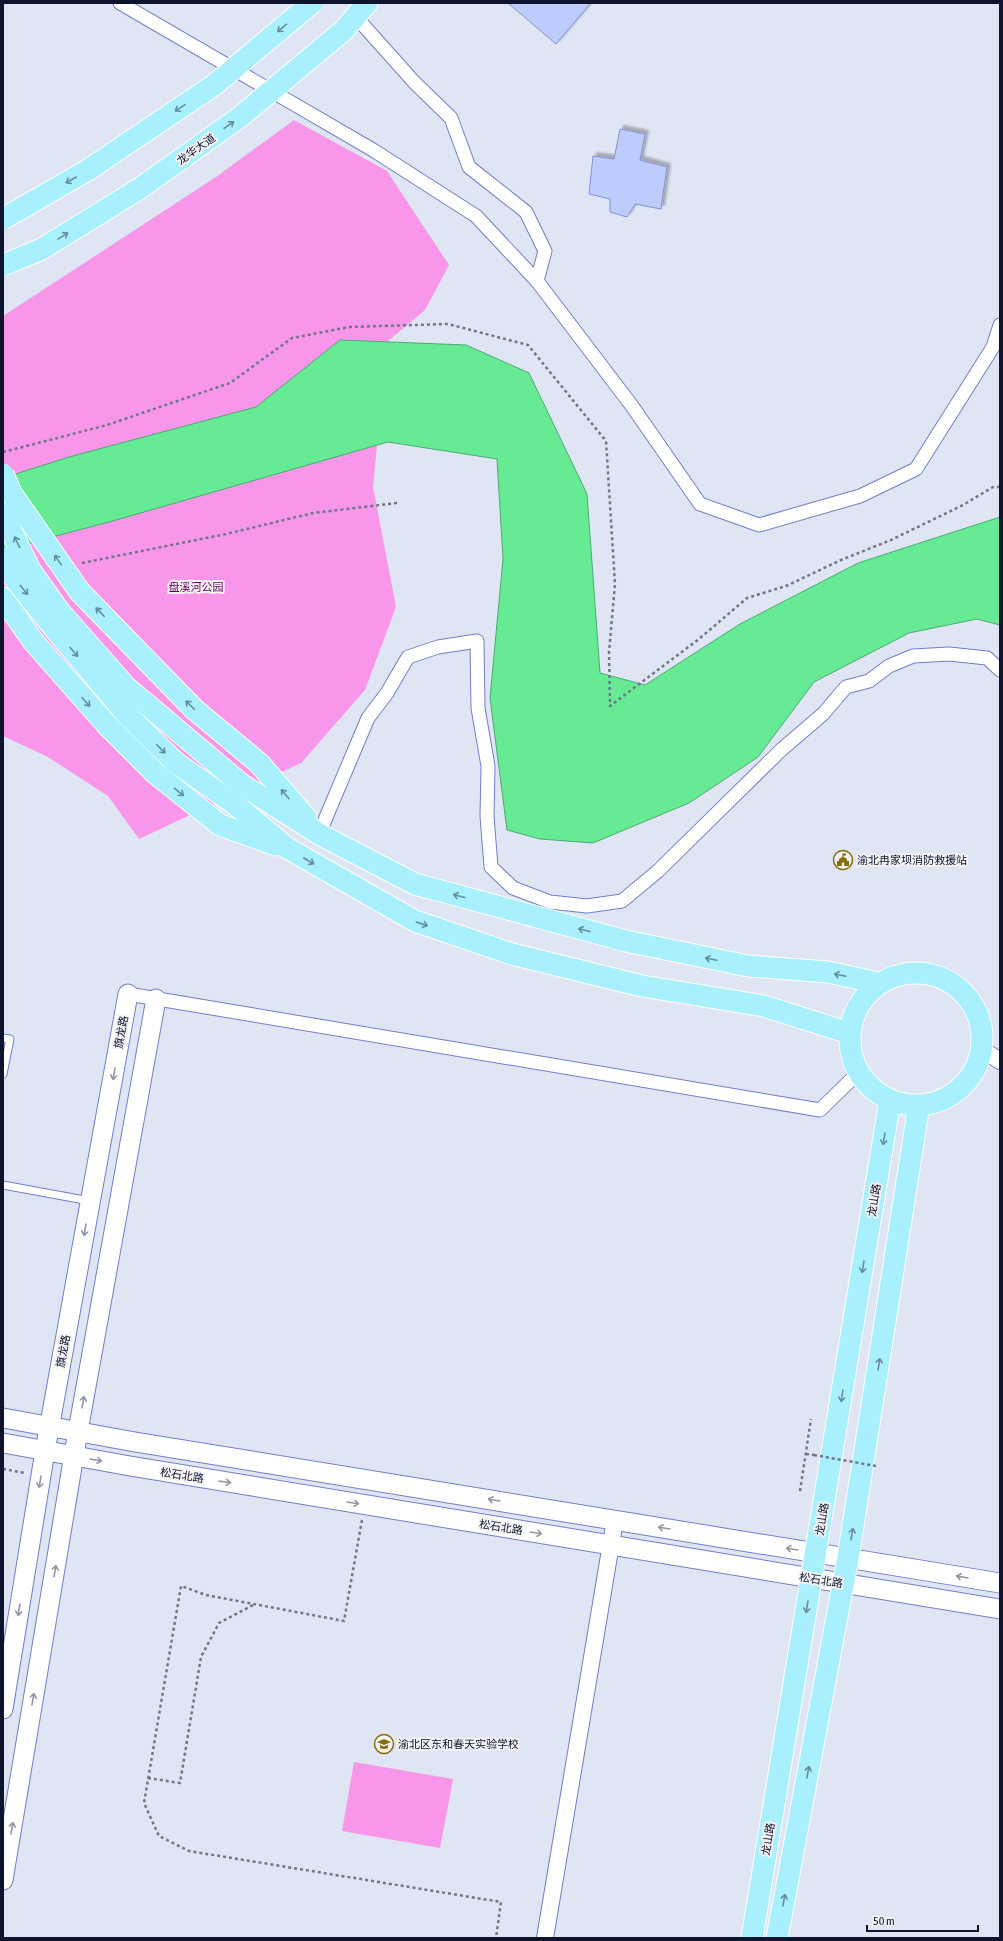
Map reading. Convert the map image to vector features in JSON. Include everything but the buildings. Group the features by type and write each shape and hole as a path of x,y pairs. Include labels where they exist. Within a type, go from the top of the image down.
{"main road":[{"path":"3,219 88,170 214,85 312,3"},
{"name":"龙华大道","path":"3,265 42,249 138,189 240,117 356,17"},
{"path":"3,274 42,249"},
{"path":"3,474 11,493 80,592 194,709 260,764 319,834"},
{"path":"3,514 54,616 128,716 176,763 236,805 287,848 414,921 512,954 642,986 764,1006 849,1032"},
{"path":"3,558 11,574 126,687 241,784 319,834 415,884 626,941 748,966 828,972 878,983"},
{"path":"3,598 33,641 107,725 155,773 220,825 287,848"},
{"path":"920,972 942,977 960,988 974,1006 981,1026 982,1049 974,1071 960,1089 941,1101 919,1105 904,1105 890,1100 872,1089 858,1073 851,1054 849,1032 854,1013 860,1002 864,996 878,983 898,974 920,972"},
{"name":"旗龙路","path":"3,1709 45,1451 128,994"},
{"path":"3,1880 78,1430 156,999"},
{"name":"龙山路","path":"752,1938 890,1100"},
{"path":"777,1938 848,1558 919,1105"},
{"path":"3,1418 78,1430 135,1442 1000,1584"},
{"name":"松石北路","path":"3,1443 364,1505 1000,1609"}],"street":[{"path":"120,3 373,150 476,216 537,281 632,406 700,504 759,525 860,496 916,469 993,347 1000,325"},
{"path":"356,17 414,82 451,118 469,166 526,212 545,251 537,281"},
{"path":"319,834 368,718 387,693 408,657 438,647 477,641 478,708 488,766 487,816 491,867 513,888 550,902 587,906 622,901 658,871 781,750 823,714 846,687 870,681 889,666 914,656 921,655 948,654 987,658 1000,670"},
{"path":"128,994 820,1110 858,1073"},
{"path":"982,1049 1000,1061"},
{"path":"545,1938 615,1520"}],"lane":[{"path":"3,1038 10,1039 3,1074"},
{"path":"3,1185 91,1201"}],"path":[{"path":"3,452 107,425 230,383 292,338 350,327 448,324 528,345 606,441 614,584 609,652 610,706 699,639 747,598 786,586 841,560 891,540 964,505 993,487 1000,487"},
{"path":"75,565 226,534 313,514 397,503"},
{"path":"800,1491 811,1419"},
{"path":"806,1454 876,1466"},
{"path":"3,1469 41,1476"},
{"path":"364,1505 344,1621 206,1595 181,1586 144,1803 159,1836 189,1851 501,1902 496,1938"},
{"path":"148,1778 180,1783 201,1657 219,1623 255,1604"}],"green space":[{"name":"盘溪河公园","path":"294,120 387,171 449,265 425,310 387,342 373,487 396,607 365,690 301,763 139,839 108,796 48,757 3,736 3,316 216,177"},
{"path":"354,1762 453,1779 440,1848 342,1831"}],"shaded area":[{"path":"340,340 466,345 529,373 587,494 600,673 645,685 740,624 858,563 1000,517 1000,625 977,619 909,633 814,682 758,757 689,803 593,843 540,839 507,830 490,698 503,559 497,459 388,442 109,522 3,550 3,478 69,457 256,407"}],"place":[{"name":"渝北冉家坝消防救援站","path":"843,860"},
{"name":"渝北区东和春天实验学校","path":"384,1744"}]}
